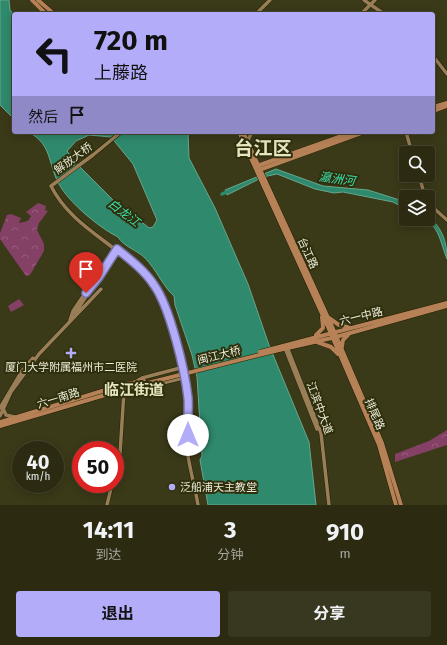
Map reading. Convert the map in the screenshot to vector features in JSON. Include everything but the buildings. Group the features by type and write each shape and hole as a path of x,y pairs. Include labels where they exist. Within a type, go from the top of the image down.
{"main road":[{"path":"32,0 44,12"},
{"path":"38,0 52,12"},
{"path":"258,12 270,0"},
{"path":"261,12 273,0"},
{"path":"364,0 370,2 382,12"},
{"path":"361,12 370,2"},
{"path":"435,58 447,73"},
{"path":"436,107 445,105"},
{"name":"解放大桥","path":"117,250 73,216 59,200 52,184 119,134"},
{"name":"台江路","path":"240,134 327,315 334,335"},
{"name":"台江路","path":"244,134 259,172 322,312 334,335"},
{"path":"249,146 248,139 251,134"},
{"path":"259,172 349,134"},
{"path":"259,172 359,134"},
{"path":"406,134 409,146"},
{"path":"435,210 447,222"},
{"path":"435,213 447,222"},
{"path":"69,323 89,295 96,281 117,250 139,270 157,292 166,314 183,378 186,402 186,448 199,505"},
{"path":"69,323 73,311 92,283 96,281"},
{"path":"2,408 11,392 35,358 101,289"},
{"path":"87,303 89,295"},
{"name":"六一中路","path":"286,347 311,343 447,303"},
{"name":"六一中路","path":"352,330 447,306"},
{"path":"310,338 319,333 323,328 322,312"},
{"path":"327,315 335,323 352,330 342,342 342,356"},
{"path":"0,416 2,408 24,368 59,330 62,330"},
{"name":"六一中路","path":"286,347 310,338 334,335"},
{"name":"排尾路","path":"334,335 382,453 396,505"},
{"path":"311,343 318,342 328,345 342,356"},
{"path":"279,348 286,347"},
{"name":"江滨中大道","path":"286,347 318,433 328,505"},
{"name":"闽江大桥","path":"144,381 279,348"},
{"name":"闽江大桥","path":"140,385 279,348"},
{"name":"排尾路","path":"342,356 388,456 401,505"},
{"name":"六一南路","path":"133,385 140,378 180,368"},
{"name":"六一南路","path":"133,385 146,387 183,378"},
{"name":"六一南路","path":"0,426 144,381"},
{"name":"六一南路","path":"133,385 140,385"},
{"path":"121,441 124,388"},
{"name":"六一南路","path":"0,422 15,416 54,405 124,388"},
{"path":"2,408 6,416 15,416"},
{"path":"107,505 110,493"}],"green space":[{"path":"38,203 46,206 45,210 48,211 39,223 37,230 44,244 44,251 30,275 26,276 0,239 0,233 7,215 11,214 21,218 19,223 28,221 31,216 26,212"},
{"path":"19,299 24,305 11,312 8,306"},
{"path":"447,430 447,445 395,462 395,454 429,441"}],"water":[{"path":"0,0 9,0 10,10 12,12 12,117 0,105"},
{"name":"白龙江","path":"32,134 188,134 189,158 215,208 248,284 269,345 309,442 316,505 208,505 200,460 202,456 197,377 192,355 175,305 174,296 170,293 153,267 145,258 82,212 66,195 56,178 47,152 41,141","holes":["89,135 111,137 133,164 157,220 153,227 149,228 120,204 118,205 78,165 67,151 76,141"]},
{"path":"276,169 323,186 368,190 399,200 399,205 393,202 343,192 334,193 315,189 277,174 263,177 227,195 225,190"},
{"path":"435,223 445,241 447,259 441,242 434,226 435,226"}],"waterway":[{"name":"瀛洲河","path":"222,194 229,191"}],"place":[{"name":"厦门大学附属福州市二医院","path":"71,353"},
{"name":"泛船浦天主教堂","path":"172,487"}],"district":[{"name":"台江区","path":"263,148"},
{"name":"临江街道","path":"134,390"}],"route":[{"path":"86,293 92,283 99,277 117,249 139,267 154,284 165,305 184,378 188,403 188,435"}]}
